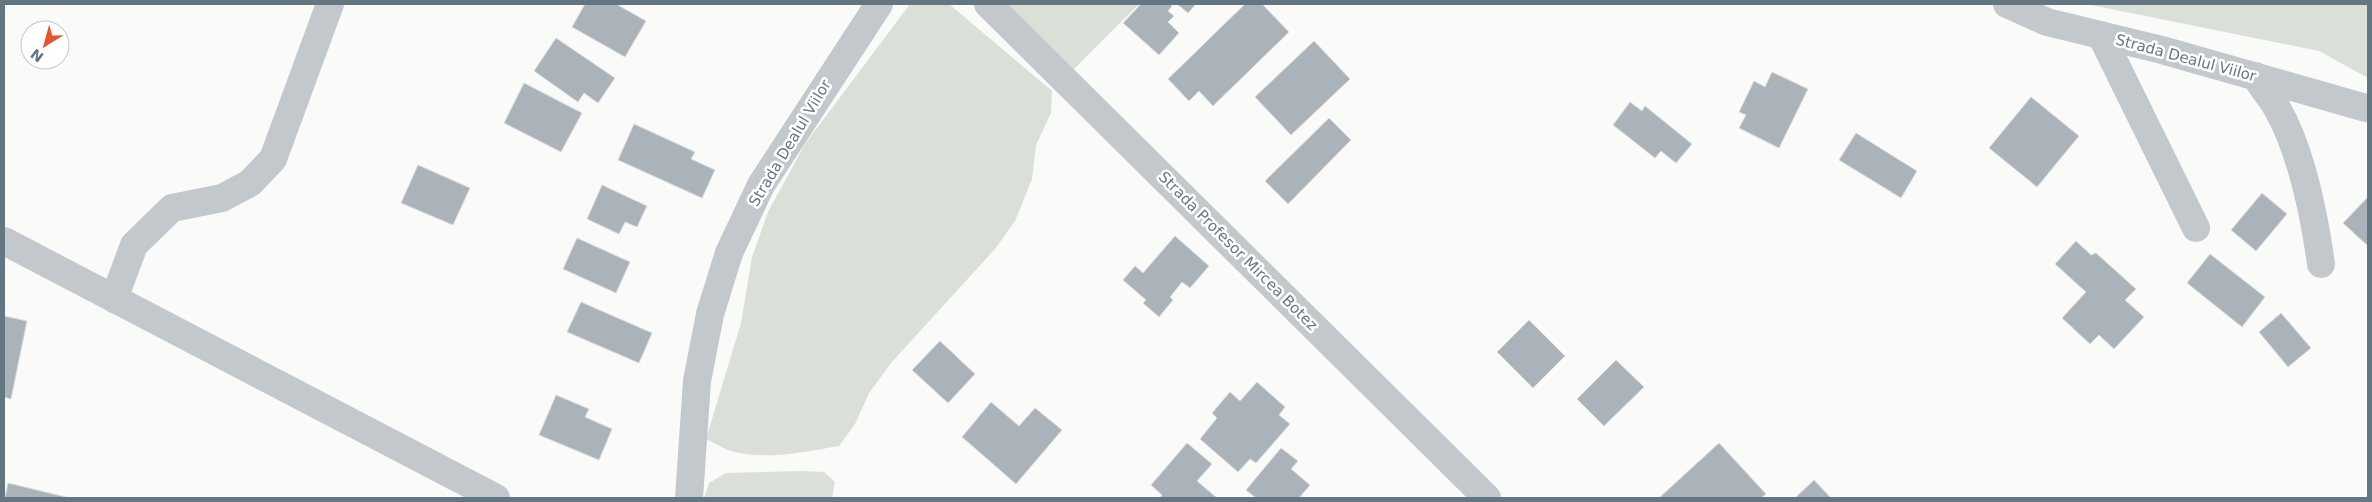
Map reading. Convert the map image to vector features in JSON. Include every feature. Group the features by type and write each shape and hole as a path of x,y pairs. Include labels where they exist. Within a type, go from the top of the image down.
{"street":[{"path":"114,299 134,245 172,208 222,198 250,183 273,160 330,4"},
{"name":"Strada Dealul Viilor","path":"689,498 696,381 710,314 729,253 761,185 879,4"},
{"name":"Strada Profesor Mircea Botez","path":"988,4 1488,498"},
{"name":"Strada Dealul Viilor","path":"2007,4 2047,22 2255,76 2366,108"},
{"path":"2101,35 2196,228"},
{"path":"2255,76 2277,108 2298,158 2315,219 2321,264"},
{"path":"4,241 496,498"}],"shaded area":[{"path":"910,4 949,4 1052,91 1051,113 1036,145 1032,179 1015,221 995,249 891,363 869,393 855,424 839,446 800,453 773,455 748,454 728,450 706,439 741,323 752,257 768,212 805,144"},
{"path":"1003,4 1139,4 1073,70"},
{"path":"2086,4 2368,4 2368,78 2319,51"},
{"path":"824,472 835,482 832,498 704,498 709,483 726,473"}],"building":[{"path":"585,4 616,4 646,21 625,57 572,27"},
{"path":"1141,4 1170,4 1172,6 1168,11 1174,16 1168,22 1179,33 1159,55 1123,23"},
{"path":"1177,4 1196,4 1188,13"},
{"path":"1245,4 1262,4 1289,32 1213,106 1199,91 1189,101 1168,79"},
{"path":"556,38 615,78 598,103 584,93 578,102 534,71"},
{"path":"1314,41 1350,79 1291,135 1255,97"},
{"path":"1772,72 1808,89 1779,148 1739,128 1746,115 1739,112 1754,81 1765,87"},
{"path":"524,83 582,113 561,152 504,123"},
{"path":"2031,97 2079,136 2037,187 1989,148"},
{"path":"1630,102 1642,111 1645,106 1692,144 1676,163 1661,151 1655,158 1613,125"},
{"path":"1329,118 1351,140 1288,204 1265,181"},
{"path":"634,124 695,152 691,159 715,170 702,198 618,160"},
{"path":"1856,133 1917,171 1901,198 1839,160"},
{"path":"418,165 470,188 453,225 401,203"},
{"path":"602,185 647,206 637,227 625,222 619,234 587,219"},
{"path":"2262,193 2287,214 2256,251 2231,230"},
{"path":"2368,197 2368,246 2343,223"},
{"path":"1175,236 1209,266 1190,288 1182,282 1170,297 1173,300 1159,317 1143,303 1146,300 1123,280 1135,266 1143,273"},
{"path":"577,238 630,262 616,293 563,269"},
{"path":"2076,241 2091,255 2096,253 2136,289 2125,300 2144,317 2114,349 2099,335 2090,344 2062,318 2086,292 2055,264"},
{"path":"2210,254 2265,297 2242,327 2187,283"},
{"path":"581,302 652,333 639,363 567,332"},
{"path":"2281,313 2311,348 2288,367 2259,332"},
{"path":"4,316 27,321 11,399 4,397"},
{"path":"1529,320 1565,356 1533,388 1497,352"},
{"path":"940,341 975,374 948,403 912,370"},
{"path":"1616,360 1644,387 1604,426 1577,399"},
{"path":"1257,382 1285,407 1279,415 1290,424 1256,463 1250,459 1238,472 1200,439 1217,418 1212,413 1230,392 1240,401"},
{"path":"556,395 589,409 585,417 612,429 599,460 539,435"},
{"path":"991,402 1019,426 1035,408 1062,430 1016,484 962,437"},
{"path":"1187,443 1212,464 1197,481 1217,498 1160,498 1162,495 1151,485"},
{"path":"1719,443 1766,494 1761,498 1659,498"},
{"path":"1281,448 1298,461 1291,469 1310,485 1299,498 1256,498 1246,490"},
{"path":"1814,480 1831,498 1795,498"},
{"path":"8,483 70,498 5,498"}]}
